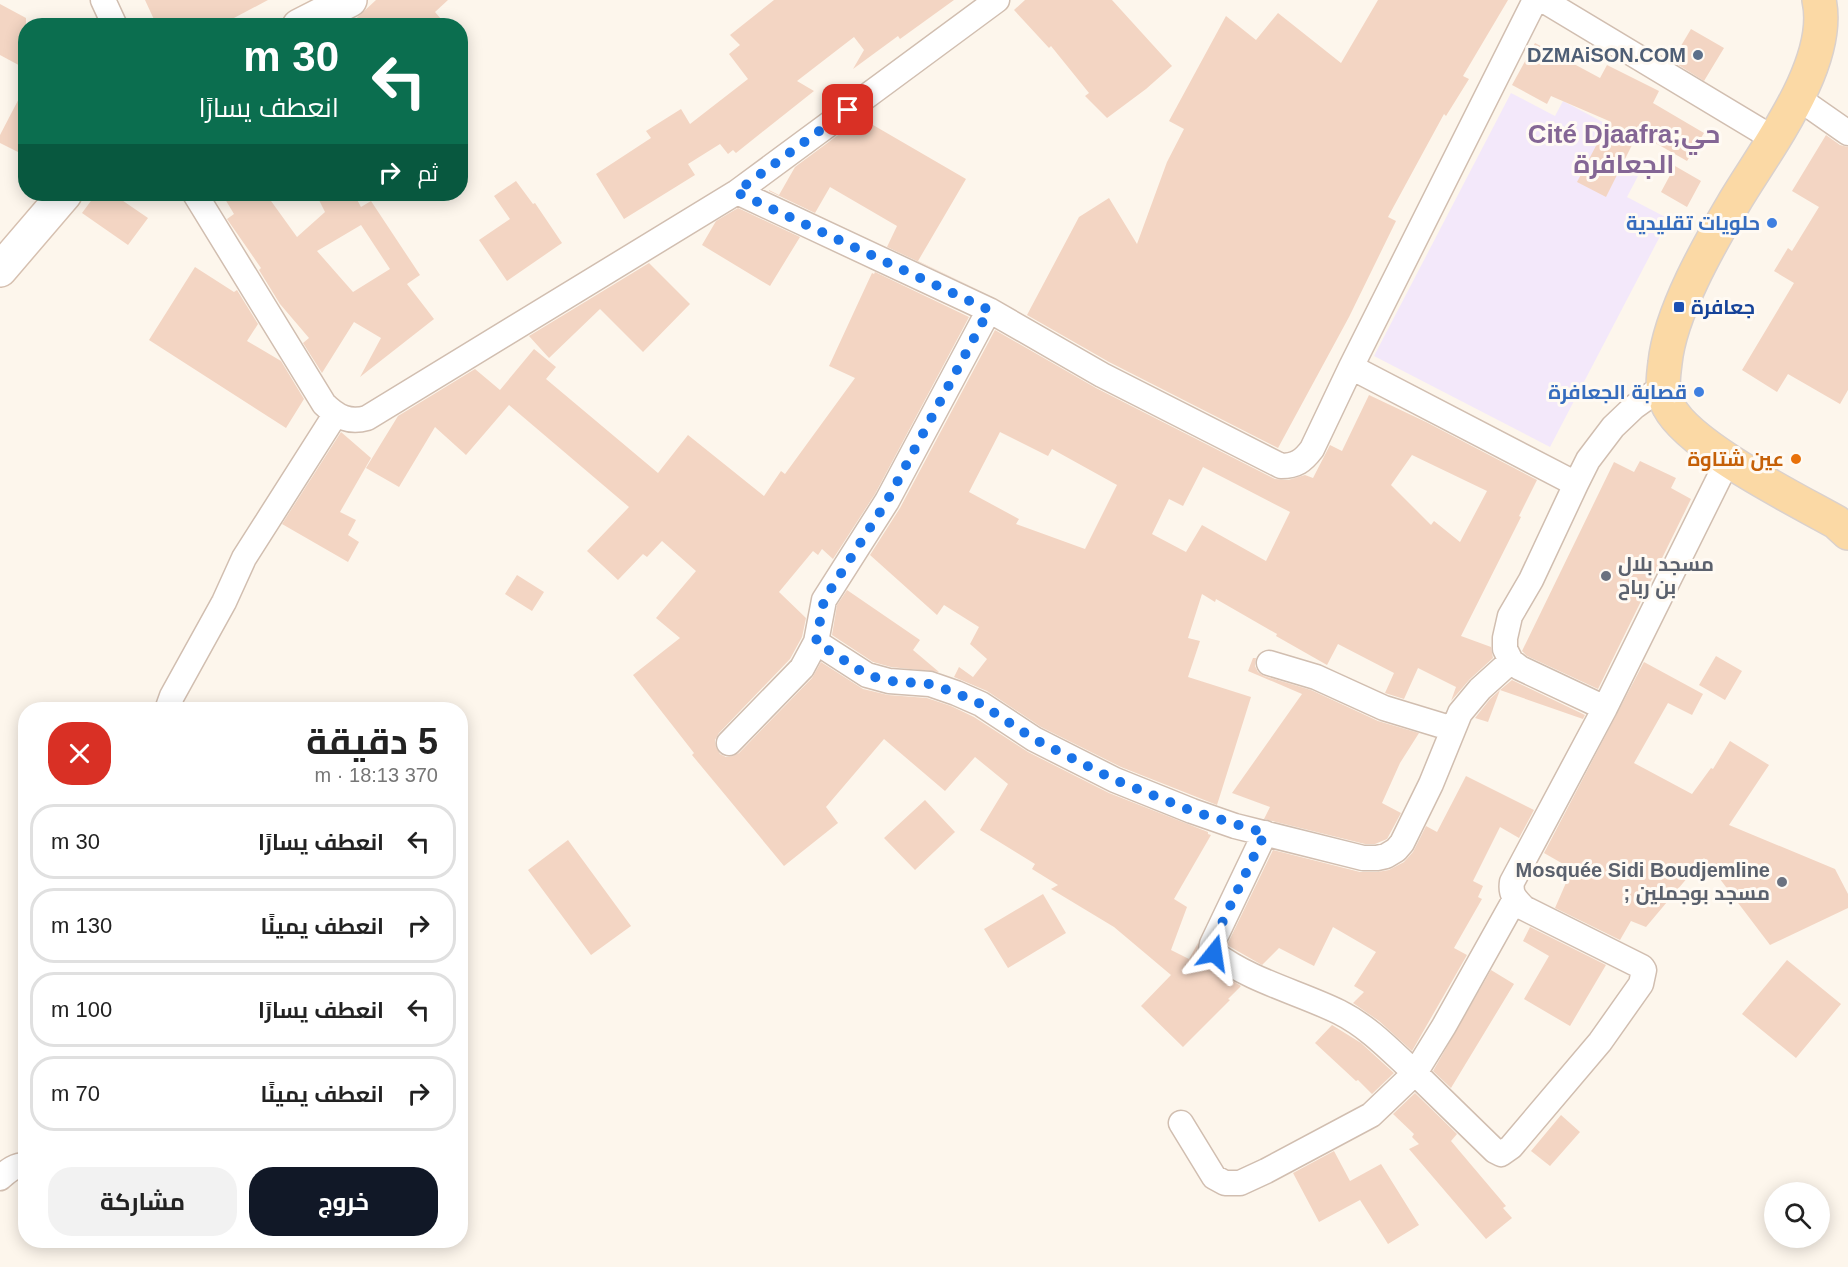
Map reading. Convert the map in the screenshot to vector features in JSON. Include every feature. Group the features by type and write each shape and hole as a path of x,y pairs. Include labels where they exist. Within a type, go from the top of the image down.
{"main road":[{"path":"315,18 350,0"},
{"path":"1819,0 1820,30 1810,72 1798,98 1735,202 1679,307 1666,347 1662,387 1669,408 1690,432 1728,460 1836,522 1848,533"},
{"path":"0,270 59,201"}],"street":[{"path":"103,0 111,18"},
{"path":"199,201 324,404 335,415 356,421 367,418 736,192 997,0"},
{"path":"736,192 989,310 1102,375 1281,466 1292,466 1306,458 1312,449 1535,0"},
{"path":"1543,0 1774,139"},
{"path":"1798,98 1848,133"},
{"path":"729,743 802,668 816,642 824,600 887,501 989,310"},
{"path":"1351,367 1576,484"},
{"path":"1605,708 1520,668 1511,661 1505,649 1505,639 1510,616 1531,580 1588,460 1613,426 1662,387"},
{"path":"170,702 224,602 244,558 335,415"},
{"path":"1265,833 1212,944 1211,949 1214,953 1250,974 1358,1022 1415,1073 1495,1151 1501,1154 1506,1152 1600,1042 1641,984 1644,973 1641,967 1524,908 1511,891 1512,882 1605,708 1728,460"},
{"path":"816,642 867,675 889,681 930,684 981,704 1034,739 1115,780 1192,811 1265,833 1363,858 1377,858 1396,850 1402,843 1431,784 1460,713 1496,673 1511,661"},
{"path":"1269,663 1309,674 1384,708 1453,729"},
{"path":"1181,1123 1214,1177 1224,1183 1240,1183 1371,1115 1415,1073 1515,899"},
{"path":"0,1178 18,1166"}],"shaded area":[{"path":"1511,93 1555,116 1563,101 1631,137 1617,165 1638,176 1627,197 1669,219 1550,447 1374,356"}],"building":[{"path":"145,0 268,0 234,18 153,18"},
{"path":"376,0 448,0 435,12 440,18 357,18"},
{"path":"774,0 954,0 900,39 898,36 853,69 864,50 854,37 797,81 814,91 736,153 733,150 728,154 720,144 688,164 695,175 624,219 596,174 651,138 646,131 681,109 690,124 748,79 729,54 740,45 730,35"},
{"path":"1025,0 1112,0 1172,66 1107,118 1085,96 1089,93 1051,46 1049,48 1014,10"},
{"path":"1378,0 1508,0 1463,76 1469,79 1446,116 1444,114 1388,217 1396,221 1349,317 1278,448 1109,362 1027,315 1079,217 1109,198 1137,244 1167,162 1184,129 1169,121 1226,16 1256,40 1278,13 1341,63"},
{"path":"0,4 26,18 18,18 18,65 0,55"},
{"name":"DZMAiSON.COM","path":"1691,29 1724,48 1704,81 1672,61"},
{"path":"1535,43 1600,78 1607,65 1659,91 1653,103 1704,133 1687,161 1638,133 1606,197 1577,182 1609,121 1551,96 1547,104 1512,85"},
{"path":"18,100 18,152 0,143 0,135"},
{"path":"861,118 966,179 918,261 985,293 887,247 897,226 830,187 815,213 769,191 779,195 795,167"},
{"path":"1826,135 1840,145 1848,147 1848,390 1840,404 1788,374 1777,392 1742,370 1794,283 1774,271 1788,248 1792,251 1819,207 1792,191"},
{"path":"1675,166 1701,181 1687,207 1661,192"},
{"path":"516,181 533,204 535,203 562,243 507,281 479,240 510,219 494,196"},
{"path":"91,201 123,201 148,218 128,245 82,213"},
{"path":"226,201 271,201 297,237 325,212 320,201 358,201 361,207 371,201 420,275 407,284 434,319 360,377 381,338 354,322 322,373 303,343 309,338 280,304 259,270 261,268 227,219 234,214","holes":["361,225 390,269 353,292 317,251"]},
{"path":"738,208 800,237 770,286 702,245 716,221"},
{"path":"649,263 690,304 643,352 600,309 549,358 529,336"},
{"path":"195,267 234,292 237,290 258,324 247,341 281,361 304,399 286,428 149,340"},
{"path":"875,272 969,317 875,494 833,559 822,549 818,555 813,551 779,592 806,618 802,637 790,659 719,733 715,740 716,747 720,754 726,757 739,753 812,678 821,662 863,689 888,695 927,698 951,706 974,717 1028,752 1109,793 1208,832 1211,835 1174,899 1187,907 1171,950 1189,959 1198,943 1197,953 1203,962 1241,986 1183,1047 1141,1006 1171,975 1114,927 1051,889 1058,885 1032,869 1035,864 980,830 1008,784 975,757 945,791 884,739 826,807 838,823 784,866 692,755 694,753 633,675 680,638 656,618 696,571 662,541 647,557 643,554 618,580 587,551 629,507 509,405 466,455 435,427 399,487 366,468 398,416 475,369 500,390 534,349 556,367 546,379 658,473 688,435 764,496 781,471 785,474 855,378 829,366 872,273"},
{"path":"995,330 1096,388 1275,479 1288,480 1305,475 1313,478 1330,445 1342,451 1369,395 1537,480 1519,516 1521,517 1461,636 1491,647 1493,658 1451,701 1456,687 1418,668 1404,699 1385,693 1394,673 1338,644 1327,665 1216,599 1215,602 1202,594 1188,638 1200,641 1188,677 1251,697 1217,805 1121,767 1041,727 987,691 954,677 959,667 973,677 987,659 970,644 979,627 944,605 937,615 870,555 900,508","holes":["1000,432 1048,456 1052,449 1117,485 1085,549 1016,524 1019,519 969,492","1412,455 1487,491 1460,542 1434,521 1431,525 1391,485","1203,467 1290,512 1266,561 1202,525 1186,552 1152,534 1169,499 1183,506"]},
{"path":"341,432 371,458 340,512 356,520 348,535 359,542 348,562 282,524"},
{"name":"مسجد بلال بن رباح","path":"1640,461 1676,478 1671,488 1691,499 1598,689 1527,656 1522,651 1614,462 1634,472"},
{"path":"517,575 544,592 532,611 505,594"},
{"path":"847,590 920,640 913,650 939,672 891,667 873,662 832,635 837,605"},
{"path":"1716,656 1742,671 1725,700 1699,685"},
{"path":"1253,658 1256,658 1255,666 1258,672 1264,676 1311,690 1378,721 1419,733 1400,763 1382,803 1401,813 1387,839 1375,844 1365,844 1264,819 1270,807 1232,793 1302,694 1248,671"},
{"path":"1644,662 1703,694 1692,715 1668,703 1634,763 1692,794 1711,768 1713,769 1730,741 1769,765 1729,825 1835,869 1848,894 1848,908 1770,945 1704,858 1646,927 1631,921 1620,940 1555,908 1572,869 1544,853"},
{"path":"1512,680 1585,715 1583,719 1500,690"},
{"path":"1500,690 1488,722 1475,718 1490,699"},
{"path":"1466,776 1534,810 1519,838 1500,827 1473,881 1483,886 1478,897 1482,899 1454,948 1467,955 1412,1051 1379,1021 1353,1003 1364,992 1354,986 1376,952 1333,927 1314,966 1279,948 1262,965 1227,945 1273,850 1360,872 1389,870 1404,862 1413,852 1426,826 1437,832"},
{"path":"925,800 955,832 915,870 884,838"},
{"path":"568,840 631,926 591,955 528,870"},
{"path":"1043,894 1066,933 1008,968 984,929"},
{"path":"1530,927 1606,965 1570,1026 1524,999 1549,956 1523,941"},
{"path":"1787,960 1841,1004 1796,1058 1742,1014"},
{"path":"1491,970 1514,984 1451,1088 1433,1071"},
{"path":"1332,1025 1361,1043 1394,1073 1372,1094 1315,1043"},
{"path":"1415,1093 1457,1134 1451,1141 1506,1206 1503,1208 1512,1218 1486,1239 1409,1149 1419,1144 1412,1137 1414,1134 1393,1114"},
{"path":"1561,1115 1580,1132 1550,1166 1531,1151"},
{"path":"1334,1151 1350,1181 1381,1164 1419,1225 1388,1244 1360,1200 1319,1222 1293,1173"}],"place":[{"name":"DZMAiSON.COM","path":"1698,55"},
{"name":"حلويات تقليدية","path":"1772,223"},
{"name":"جعافرة","path":"1679,307"},
{"name":"قصابة الجعافرة","path":"1699,392"},
{"name":"عين شتاوة","path":"1796,459"},
{"name":"مسجد بلال بن رباح","path":"1606,576"},
{"name":"Mosquée Sidi Boudjemline ; مسجد بوجملين","path":"1782,882"}],"district":[{"name":"Cité Djaafra;حي الجعافرة","path":"1624,149"}],"route":[{"path":"848,110 736,192 989,310 887,501 824,600 816,642 867,675 889,681 930,684 956,693 981,704 1034,739 1115,780 1192,811 1235,826 1265,833 1212,944 1211,949 1214,953"}]}
